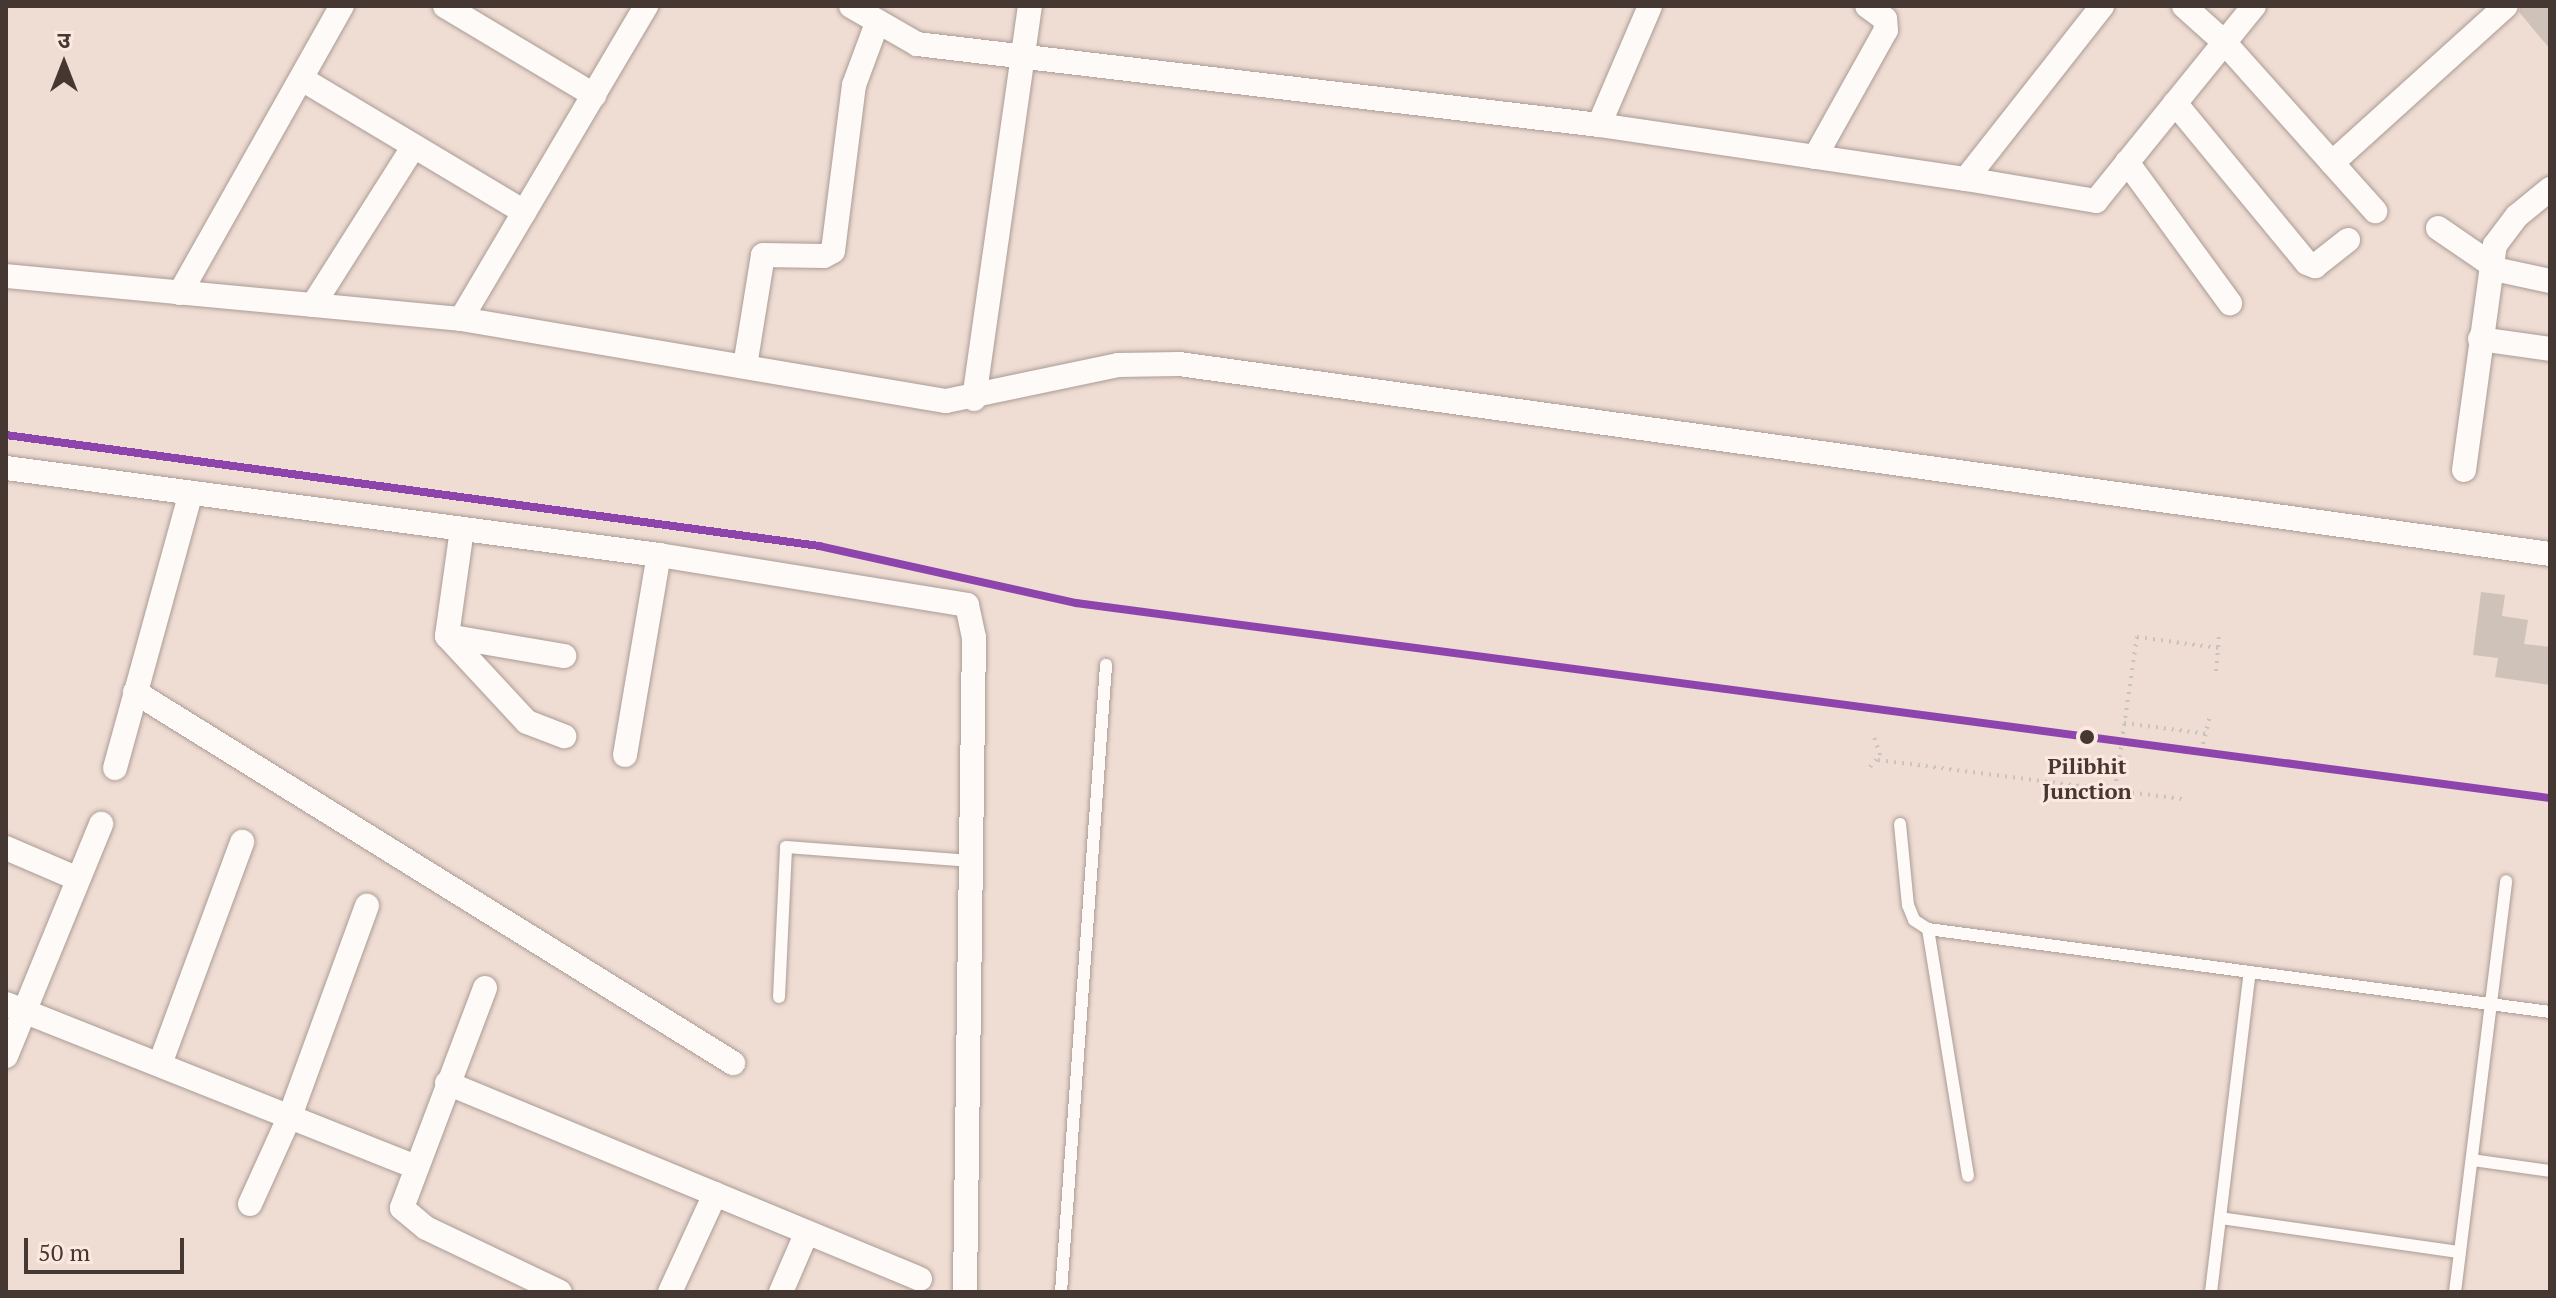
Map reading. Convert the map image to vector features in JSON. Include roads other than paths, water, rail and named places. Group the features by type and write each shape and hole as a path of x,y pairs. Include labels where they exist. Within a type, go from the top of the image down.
{"street":[{"path":"180,293 342,6"},
{"path":"445,6 594,95"},
{"path":"461,319 646,6"},
{"path":"851,6 917,44 1599,125 1966,179 2089,203 2127,162 2254,6"},
{"path":"974,399 1030,6"},
{"path":"1599,125 1650,6"},
{"path":"1815,157 1886,30 1885,19 1867,6"},
{"path":"1966,179 2102,6"},
{"path":"2184,6 2224,42 2375,211"},
{"path":"2332,163 2506,6"},
{"path":"745,366 763,255 824,256 833,251 854,85 877,23"},
{"path":"302,79 524,212"},
{"path":"2175,103 2307,263 2315,266 2348,240"},
{"path":"313,305 414,146"},
{"path":"2127,162 2230,303"},
{"path":"2464,470 2490,264 2502,232 2550,189"},
{"path":"2438,228 2509,274 2550,281"},
{"path":"6,276 461,319 928,399 974,399 1118,365 1179,364 2550,554"},
{"path":"2480,339 2550,349"},
{"path":"6,468 190,495 659,555 967,605 974,637 965,1292"},
{"path":"115,768 190,495"},
{"path":"447,636 462,529"},
{"path":"625,755 659,555"},
{"path":"447,636 564,656"},
{"path":"447,636 527,722 564,736"},
{"path":"135,692 733,1063"},
{"path":"6,1056 16,1007 101,824"},
{"path":"160,1064 242,842"},
{"path":"6,848 78,879"},
{"path":"250,1204 290,1116 367,906"},
{"path":"485,988 402,1208 409,1219 559,1292"},
{"path":"16,1007 415,1167"},
{"path":"447,1083 920,1279"},
{"path":"670,1292 715,1194"},
{"path":"781,1292 807,1232"}],"lane":[{"path":"1061,1292 1106,665"},
{"path":"1900,824 1908,905 1914,920 1928,929 2550,1012"},
{"path":"779,997 786,847 971,861"},
{"path":"2455,1292 2506,881"},
{"path":"1928,929 1968,1176"},
{"path":"2211,1292 2250,972"},
{"path":"2472,1160 2550,1171"},
{"path":"2220,1218 2460,1252"}],"place":[{"name":"Pilibhit Junction","path":"2087,737"}]}
